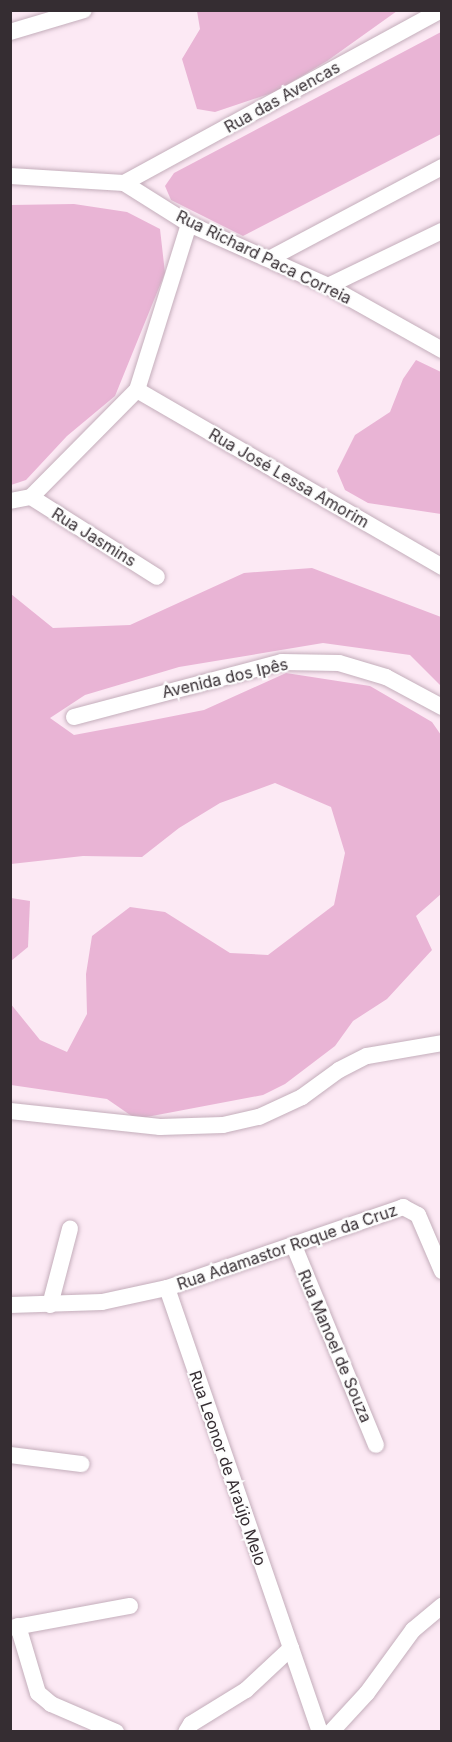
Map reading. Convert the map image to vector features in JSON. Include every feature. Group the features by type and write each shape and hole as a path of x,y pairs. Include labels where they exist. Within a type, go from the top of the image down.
{"street":[{"path":"10,32 84,10"},
{"name":"Rua das Avencas","path":"124,183 441,10"},
{"path":"269,259 441,167"},
{"name":"Rua Richard Paca Correia","path":"10,176 124,183 189,224 328,286 441,350"},
{"path":"10,501 31,497 137,390 189,224"},
{"path":"328,286 441,231"},
{"name":"Rua José Lessa Amorim","path":"137,390 441,567"},
{"name":"Rua Jasmins","path":"31,497 157,577"},
{"name":"Avenida dos Ipês","path":"74,717 282,662 348,665 386,676 441,707"},
{"path":"10,1111 160,1127 223,1125 259,1117 291,1102 339,1070 367,1056 441,1042"},
{"name":"Rua Adamastor Roque da Cruz","path":"10,1305 102,1302 167,1288 294,1246 384,1211 403,1207 418,1215 441,1271"},
{"path":"50,1305 70,1229"},
{"name":"Rua Manoel de Souza","path":"294,1246 376,1445"},
{"name":"Rua Leonor de Araújo Melo","path":"167,1288 320,1731"},
{"path":"10,1455 81,1464"},
{"path":"116,1731 51,1704 38,1693 14,1627 130,1606"},
{"path":"331,1731 373,1686 413,1630 441,1606"},
{"path":"186,1731 191,1724 246,1690 291,1648"}],"shaded area":[{"path":"197,11 397,11 327,61 275,92 215,112 197,109 182,59 200,29"},
{"path":"441,32 441,134 243,236 171,200 165,186 174,173"},
{"path":"74,204 127,212 160,229 165,273 115,396 67,436 26,480 11,485 11,205"},
{"path":"416,360 441,372 441,514 368,503 345,490 337,471 355,435 390,412 403,379"},
{"path":"312,568 441,617 441,686 410,655 323,643 179,667 85,695 50,718 74,735 138,723 204,710 286,673 370,686 432,722 441,735 441,894 416,916 432,950 387,999 353,1021 335,1046 285,1084 263,1095 136,1119 107,1099 11,1085 10,1003 40,1040 67,1052 87,1014 86,974 92,936 130,907 165,912 230,953 268,955 334,905 345,853 331,807 275,783 220,803 179,828 142,857 83,856 11,864 11,594 53,628 130,625 244,573"},
{"path":"11,898 30,901 28,947 11,961"}]}
